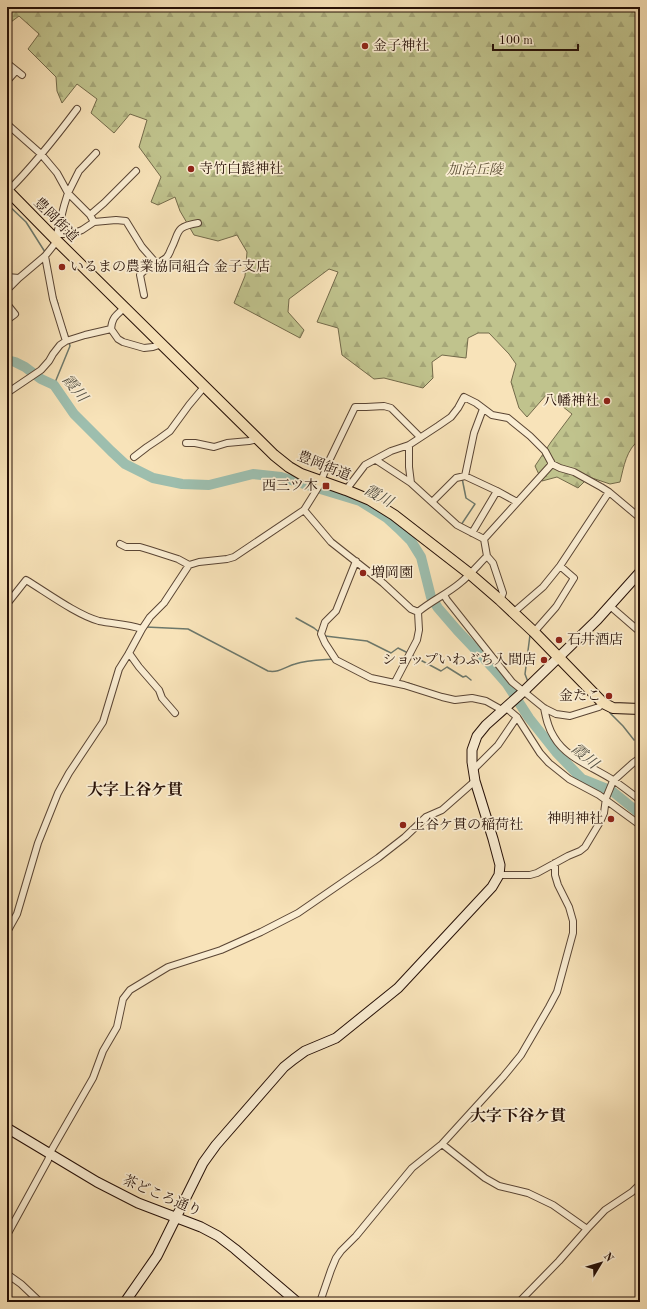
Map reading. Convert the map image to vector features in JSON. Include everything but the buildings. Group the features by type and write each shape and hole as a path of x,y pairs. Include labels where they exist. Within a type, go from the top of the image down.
{"main road":[{"name":"豊岡街道","path":"8,190 57,238 124,308 289,468 320,483 346,490 370,500 394,515 470,574 514,612 603,704"},
{"path":"603,704 618,708 640,709"}],"street":[{"path":"7,63 19,73 7,81"},
{"path":"8,190 41,154 77,109"},
{"path":"7,124 41,154 57,173 68,193 90,214 94,222"},
{"path":"7,290 45,256 57,238 68,193 79,171 96,152"},
{"path":"90,214 104,203 136,171"},
{"path":"57,238 82,230 94,222 116,220 126,221 142,247 156,263"},
{"path":"144,295 140,275 145,269 167,257 178,231 183,227 198,223"},
{"path":"45,256 53,299 68,340"},
{"path":"7,277 19,278"},
{"path":"7,304 15,314 7,320"},
{"path":"124,308 113,318 111,329 118,339 144,348 162,344"},
{"path":"7,393 41,370 60,345 68,340 102,330 111,329"},
{"path":"134,457 170,431 204,387"},
{"path":"346,490 365,465 391,451 409,445 438,426 451,417 464,397 476,403 492,415 508,418 545,451 551,462 560,468 579,475 609,492 640,518"},
{"path":"7,932 17,914 38,843 58,793 69,773 103,722 119,669 150,617 164,602 189,565 199,562 228,560 234,558 304,510 320,483 355,406 384,406 391,408 420,437"},
{"path":"465,476 474,433 483,409"},
{"path":"186,443 195,443 214,447 249,442 258,439"},
{"path":"409,445 411,483"},
{"path":"376,460 411,483 457,525 484,539"},
{"path":"484,539 551,465 551,462"},
{"path":"432,502 456,478 465,476 517,502"},
{"path":"472,533 497,491"},
{"path":"514,612 543,588 560,566 609,492"},
{"path":"304,510 331,542 383,583 411,609 418,612"},
{"path":"484,539 487,556 494,563 503,593 500,600"},
{"path":"120,544 126,547 140,547 150,550 178,559 189,565"},
{"path":"418,612 461,582 487,556"},
{"path":"356,561 336,610 325,622 321,634 336,660 371,678 395,682 454,700 472,698 506,707 517,717 540,753 549,762 569,779 606,799 640,825"},
{"path":"534,632 556,607 574,578 560,566"},
{"path":"125,1302 157,1256 203,1163 284,1067 305,1051 336,1038 398,988 492,887 499,874 499,860 475,781 472,756 474,743 477,736 486,725 559,658 597,620 640,572"},
{"path":"7,604 10,596 26,580 86,616 100,621 131,625 142,629"},
{"path":"444,595 512,682 544,708 556,714 570,716 599,707 603,704"},
{"path":"610,606 640,632"},
{"path":"395,682 417,640 419,630 418,612"},
{"path":"129,653 159,690 162,698 175,713"},
{"path":"544,708 549,728 554,738 562,747 580,761 613,781 640,800"},
{"path":"474,769 498,745 517,717"},
{"path":"499,874 530,875 537,873 585,847 604,813 606,799 613,781 633,762 640,758"},
{"path":"7,1235 58,1138 93,1078 103,1051 116,1027 123,999 130,990 168,967 221,950 298,913 378,858 405,837 426,817 442,810 475,781"},
{"path":"320,1302 338,1254 356,1236 412,1168 442,1144 503,1078 521,1055 535,1033 557,992 573,933 573,921 569,907 558,885 555,875 555,863"},
{"name":"茶どころ通り","path":"7,1128 50,1155 138,1203 201,1227 218,1236 297,1302"},
{"path":"442,1144 484,1178 499,1186 528,1193 553,1205 586,1229"},
{"path":"519,1302 605,1210 632,1192 640,1184"},
{"path":"7,1274 21,1284 40,1302"}],"green space":[{"name":"加治丘陵","path":"7,7 640,7 640,439 635,443 629,453 624,464 620,482 610,484 589,477 578,488 557,477 542,481 535,466 572,414 547,394 527,417 519,408 511,382 516,364 509,354 489,333 478,333 468,338 466,358 442,355 432,362 433,378 423,388 384,378 374,379 342,355 338,328 317,322 338,272 329,269 289,299 288,312 304,330 300,338 234,303 245,276 247,252 237,235 218,241 194,235 180,211 175,197 158,205 151,202 161,177 139,147 147,120 130,114 114,133 91,113 97,99 77,84 62,103 57,91 56,77 28,49 39,34 19,16 7,25"}],"waterway":[{"path":"7,204 26,222 45,252"},
{"path":"55,295 58,304"},
{"path":"62,320 69,339"},
{"path":"54,385 70,346 69,342"},
{"name":"霞川","path":"7,360 25,367 41,379 54,385 74,414 111,451 125,464 153,478 182,484 209,485 253,474 281,477 360,501 387,518 411,541 421,557 431,597 438,608 507,684 529,718 556,752 582,779 612,791 640,814"},
{"path":"461,525 475,504 466,498 462,478"},
{"path":"496,580 500,593"},
{"path":"296,618 320,633"},
{"path":"146,627 188,629 268,671 279,670 295,664 314,660 334,659"},
{"path":"528,682 525,674 530,635"},
{"path":"325,636 367,641 391,653 398,648 408,653"},
{"path":"411,655 441,671 447,667 471,680"},
{"path":"343,661 352,665"},
{"path":"408,683 416,686"},
{"path":"610,713 634,740"}],"place":[{"name":"金子神社","path":"365,46"},
{"name":"寺竹白髭神社","path":"191,169"},
{"name":"いるまの農業協同組合 金子支店","path":"62,267"},
{"name":"八幡神社","path":"607,401"},
{"name":"西三ツ木","path":"326,486"},
{"name":"増岡園","path":"363,573"},
{"name":"石井酒店","path":"559,640"},
{"name":"ショップいわぶち入間店","path":"544,660"},
{"name":"金たこ","path":"609,696"},
{"name":"神明神社","path":"611,819"},
{"name":"上谷ケ貫の稲荷社","path":"403,825"}],"district":[{"name":"大字上谷ケ貫","path":"135,791"},
{"name":"大字下谷ケ貫","path":"518,1117"}]}
